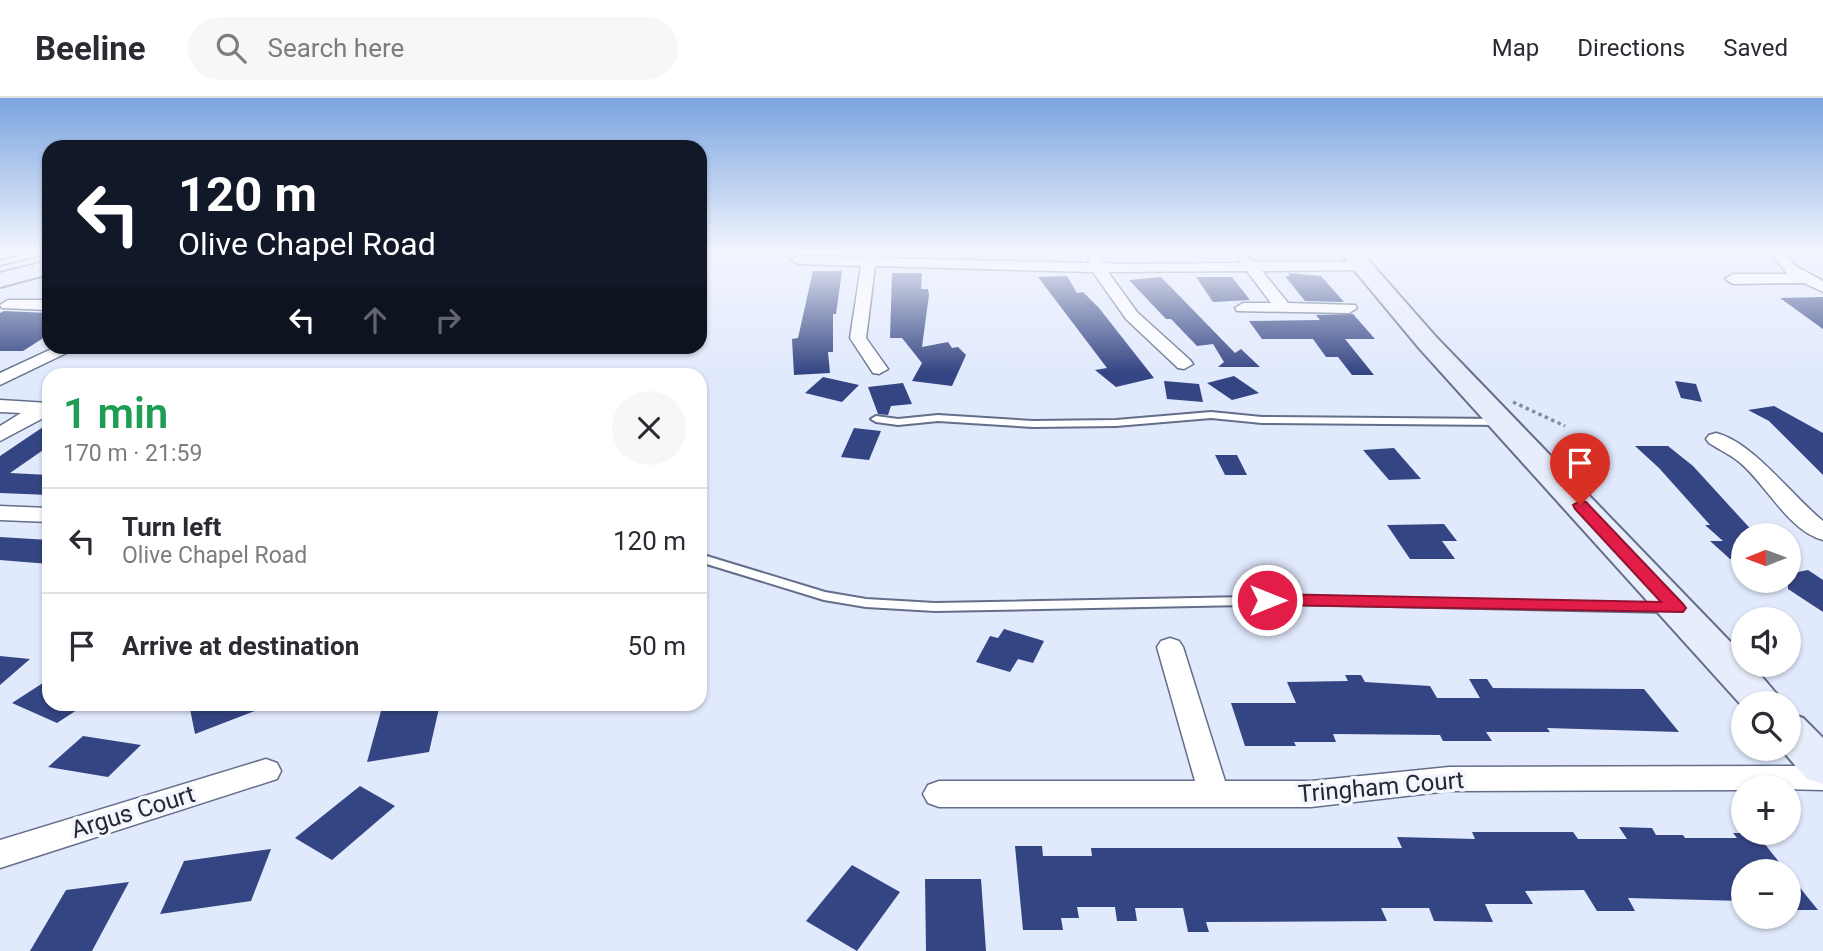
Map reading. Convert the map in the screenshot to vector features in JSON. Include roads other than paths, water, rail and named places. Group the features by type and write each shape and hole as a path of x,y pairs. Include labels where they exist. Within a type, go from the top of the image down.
{"main road":[{"path":"1389,293 1504,410 1753,691"},
{"path":"1801,743 1823,767"}],"street":[{"path":"864,293 858,338 879,369"},
{"path":"1113,293 1151,335 1184,364"},
{"path":"1272,293 1283,308"},
{"path":"8,305 42,305"},
{"path":"1243,308 1349,308"},
{"path":"0,380 56,354"},
{"path":"0,365 28,367"},
{"path":"0,406 42,409"},
{"path":"0,435 42,411"},
{"path":"1716,439 1745,457 1788,504 1823,533"},
{"path":"0,513 42,516"},
{"path":"1170,647 1213,792"},
{"name":"Argus Court","path":"0,854 267,771"},
{"name":"Tringham Court","path":"939,794 1311,794 1448,779 1823,778"}],"lane":[{"path":"876,419 898,422 938,418 1033,424 1129,422 1211,415 1262,420 1504,410"},
{"path":"707,560 824,596 866,603 935,607 1295,600 1677,608"}]}
